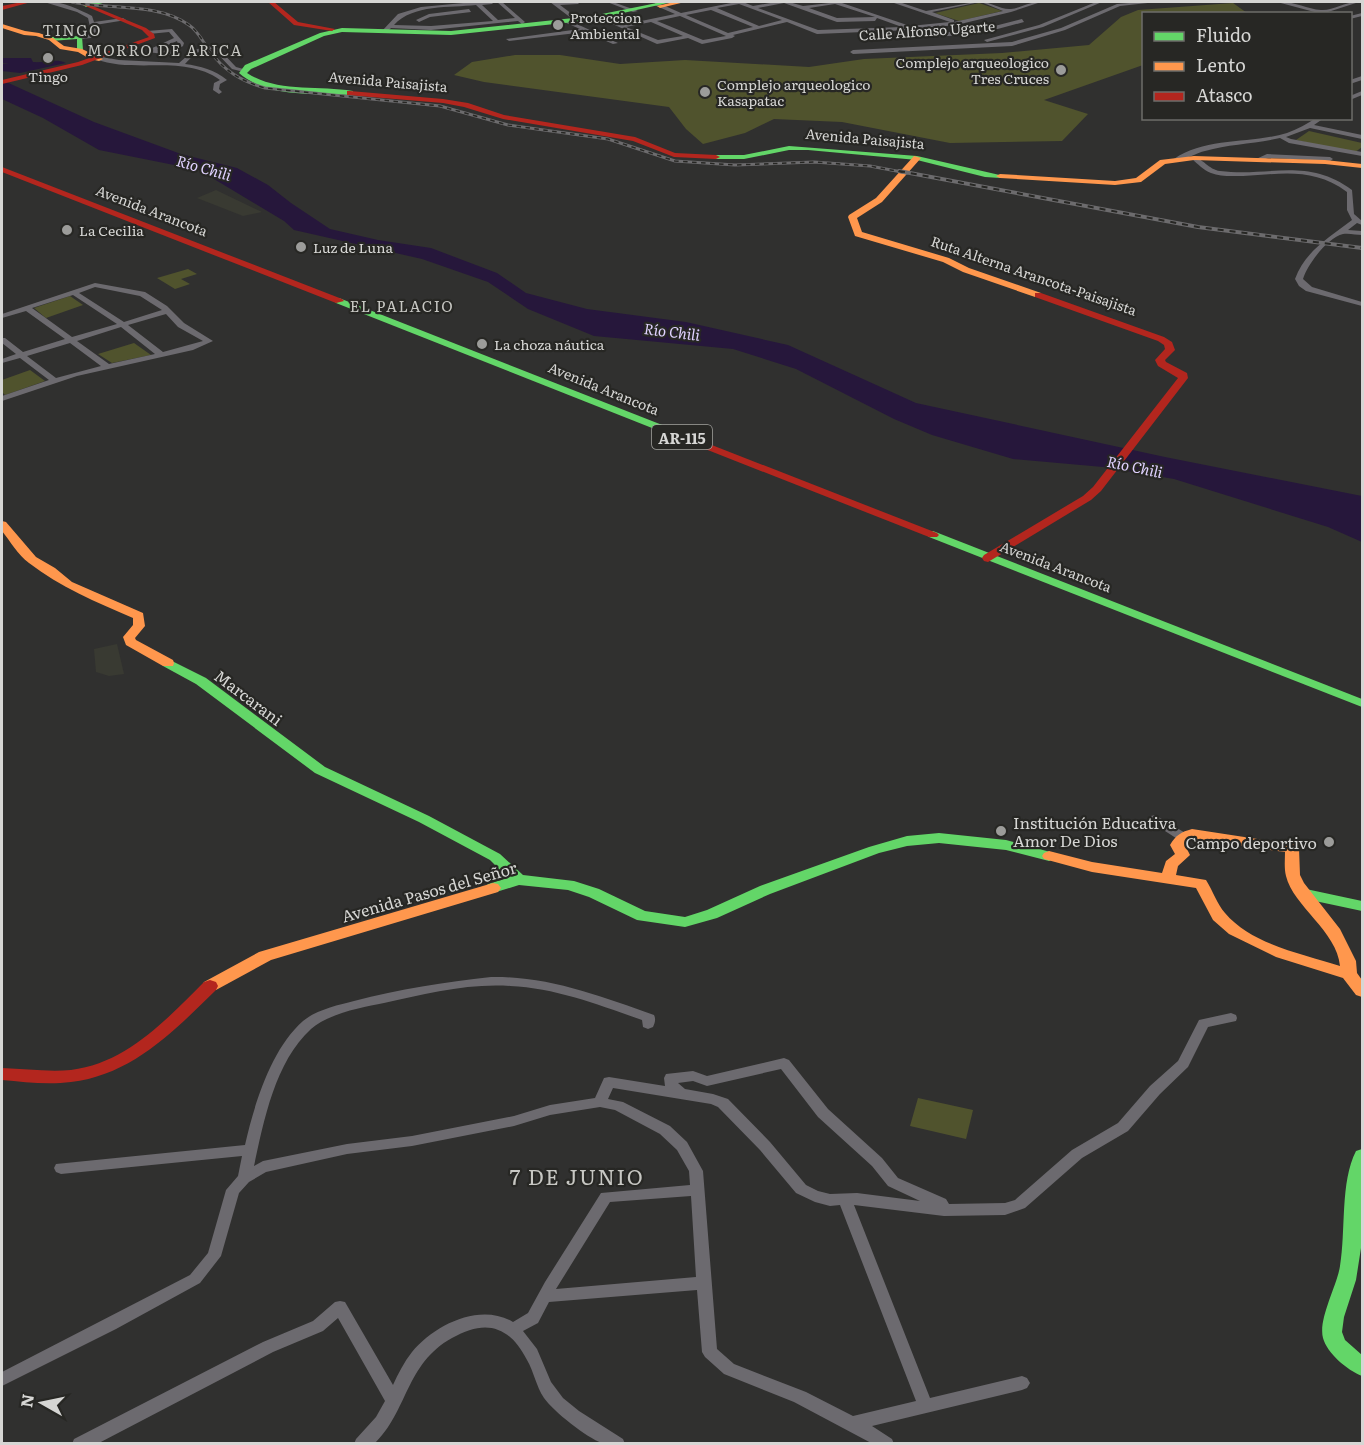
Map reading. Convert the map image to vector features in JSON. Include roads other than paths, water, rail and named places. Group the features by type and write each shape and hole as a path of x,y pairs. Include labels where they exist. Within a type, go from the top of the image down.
{"main road":[{"path":"2,8 28,2"},
{"path":"77,3 104,2"},
{"path":"271,2 296,24 322,31 387,28 436,34 524,24 574,23 602,17 622,5 662,4 681,8"},
{"path":"8,80 99,58 152,38 149,32 77,3"},
{"path":"2,16 46,36 62,48 80,44 92,58 99,58"},
{"path":"342,30 434,36 524,24"},
{"path":"2,26 24,33 46,36"},
{"path":"244,70 322,31"},
{"name":"Avenida Paisajista","path":"244,70 246,78 279,87 454,103 503,117 635,139 674,155 723,159 789,148 808,148 917,158 985,175 1115,183 1138,180 1163,162 1177,159 1294,163 1358,160"},
{"name":"Ruta Alterna Arancota-Paisajista","path":"917,158 879,200 863,208 852,218 858,234 946,260 966,270 1146,332 1169,344 1170,350 1160,360 1162,364 1180,372 1183,378 1111,474 1087,498 988,558"},
{"name":"Avenida Arancota","path":"2,169 1362,703"},
{"name":"Marcarani","path":"2,524 32,560 51,571 68,585 139,616 139,626 129,637 130,642 201,681 320,770 424,819 495,857 519,880"},
{"path":"1168,880 1172,864 1183,855 1177,845 1183,837 1192,834 1292,848 1293,875 1297,885 1332,929 1348,961 1349,974 1362,991"},
{"name":"Avenida Pasos del Señor","path":"2,1074 72,1076 113,1065 158,1037 212,984 265,956 519,880 569,885 594,893 642,916 685,922 712,914 765,891 874,850 922,839 961,839 997,843 1092,867 1201,885 1212,908 1224,922 1240,932 1258,942 1349,974"},
{"path":"1306,894 1362,906"},
{"path":"1362,1156 1357,1174 1355,1230 1347,1278 1332,1330 1334,1341 1362,1366"}],"street":[{"path":"47,2 86,14 93,24 94,31 80,44"},
{"path":"476,2 497,22"},
{"path":"387,28 408,12 430,5 492,2"},
{"path":"500,2 524,24"},
{"path":"555,3 578,2"},
{"path":"622,26 651,20 681,8 711,8 740,2 817,32 910,28 956,23 1038,2"},
{"path":"754,7 784,2 837,20 883,18"},
{"path":"803,8 836,2 910,28 917,36 980,32 1022,21"},
{"path":"896,2 980,32"},
{"path":"926,12 973,2"},
{"path":"983,2 1009,11 1022,21 1041,26"},
{"name":"Calle Alfonso Ugarte","path":"849,47 988,40 1041,26 1098,2"},
{"path":"853,52 1012,44 1063,29 1119,5 1154,2"},
{"path":"1280,2 1317,12"},
{"path":"1335,2 1346,5"},
{"path":"1324,12 1356,2"},
{"path":"56,5 77,3"},
{"path":"555,3 574,23 615,43"},
{"path":"681,8 731,35"},
{"path":"711,8 758,27"},
{"path":"419,20 439,14 483,10"},
{"path":"397,19 419,20 489,15"},
{"path":"602,17 657,42 688,36"},
{"path":"93,24 123,20"},
{"path":"651,20 702,42 789,21"},
{"path":"387,28 431,28 497,22 524,24"},
{"path":"509,39 574,23"},
{"path":"149,32 170,30 177,39 181,45 173,52 148,51 177,39"},
{"path":"181,65 195,51 211,47 215,48 234,68 244,70"},
{"path":"99,58 121,62 181,65 219,74 224,80 217,83 216,90 219,92"},
{"path":"1177,159 1195,152 1281,136 1311,126 1318,120"},
{"path":"1311,126 1362,137"},
{"path":"1281,136 1289,141 1358,160"},
{"path":"1194,158 1215,173 1330,159"},
{"path":"1294,163 1344,185 1350,191 1348,208 1359,222 1325,244 1306,262 1299,279 1309,289 1362,304"},
{"path":"1342,232 1362,234"},
{"path":"2,316 95,285 104,286 142,294 167,311 181,325 209,341 162,355 54,380 3,398"},
{"path":"73,292 122,324 162,355"},
{"path":"27,308 108,367"},
{"path":"2,361 167,311"},
{"path":"2,340 54,380"},
{"path":"1155,819 1183,837"},
{"path":"244,1178 255,1127 278,1067 310,1022 332,1011 375,999 508,981 567,990 649,1018 648,1024"},
{"path":"600,1102 609,1082 680,1093 723,1103 765,1146 801,1189 814,1196 944,1210 1005,1209 1020,1204 1077,1154 1123,1127 1155,1090 1183,1064 1204,1023 1231,1018"},
{"path":"680,1093 671,1085 671,1078 693,1076 707,1081 784,1063 823,1113 877,1162 893,1182 922,1197 941,1203 944,1210"},
{"path":"2,1379 195,1279 214,1256 233,1190 244,1178 262,1167 347,1149 412,1141 514,1121 550,1110 600,1102 618,1106 665,1130 682,1146 696,1171 711,1352 729,1369 800,1397 886,1443"},
{"path":"61,1168 250,1150"},
{"path":"512,1330 533,1318 606,1197 697,1190"},
{"path":"845,1201 925,1405"},
{"path":"545,1296 704,1283"},
{"path":"80,1443 268,1347 318,1326 340,1307 393,1400"},
{"path":"362,1443 370,1437 393,1400 406,1372 428,1346 455,1329 491,1320 512,1330 531,1352 549,1393 565,1409 617,1443"},
{"path":"851,1424 1022,1383"}],"water":[{"path":"2,58 31,58 33,62 66,63 20,73 2,71 2,64 9,63 2,63"},
{"name":"Río Chili","path":"2,80 94,122 181,154 237,168 268,185 330,229 378,240 431,248 497,273 526,293 587,309 686,322 788,345 916,403 1165,457 1362,496 1362,542 1328,527 1174,479 1103,467 1013,459 932,435 894,419 796,369 733,349 594,336 528,309 488,282 422,259 294,230 284,221 199,170 99,150 43,118 2,99"}],"railway":[{"path":"72,2 148,10 176,18 195,30 227,69 248,82 265,88 440,106 508,125 608,139 675,161 735,165 814,162 870,166 907,173"},
{"path":"899,171 1198,227 1362,248"}],"place":[{"name":"Proteccion Ambiental","path":"558,25"},
{"name":"Tingo","path":"48,58"},
{"name":"Complejo arqueologico Tres Cruces","path":"1061,70"},
{"name":"Complejo arqueologico Kasapatac","path":"705,92"},
{"name":"La Cecilia","path":"67,230"},
{"name":"Luz de Luna","path":"301,247"},
{"name":"La choza náutica","path":"482,344"},
{"name":"Institución Educativa Amor De Dios","path":"1001,831"},
{"name":"Campo deportivo","path":"1329,842"}],"district":[{"name":"TINGO","path":"72,29"},
{"name":"MORRO DE ARICA","path":"165,49"},
{"name":"EL PALACIO","path":"402,305"},
{"name":"7 DE JUNIO","path":"577,1175"}]}
